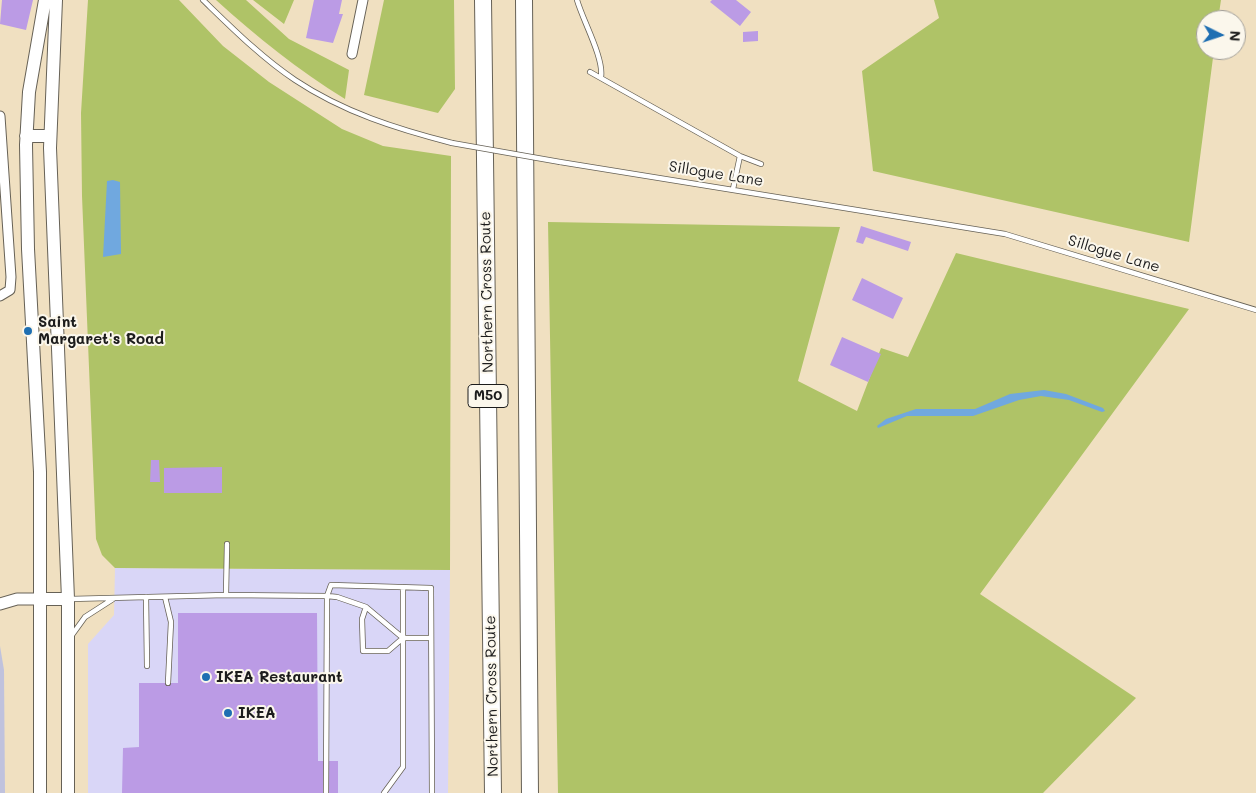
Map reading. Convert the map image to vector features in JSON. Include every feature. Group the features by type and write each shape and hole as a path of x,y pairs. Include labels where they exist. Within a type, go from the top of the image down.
{"highway":[{"name":"Northern Cross Route","path":"483,0 493,793"},
{"name":"M50","path":"524,0 530,793"},
{"path":"530,670 536,793"}],"main road":[{"path":"40,793 40,472 28,249 26,136 29,92 45,0"},
{"path":"56,0 50,136 68,599 68,793"},
{"path":"26,136 50,136"},
{"path":"39,599 68,599"}],"street":[{"path":"352,54 363,0"},
{"path":"0,116 11,276 10,290 0,296"},
{"path":"0,604 16,599 39,599"}],"lane":[{"name":"Sillogue Lane","path":"203,0 242,38 295,80 342,106 392,128 452,143 560,162 732,189 852,211 1005,234 1256,310"},
{"path":"578,0 600,65 600,77"},
{"path":"590,72 740,156 761,164"},
{"path":"732,189 740,156"},
{"path":"226,594 227,544"},
{"path":"326,793 327,596 331,586 431,588 432,793"},
{"path":"384,793 402,767 403,587"},
{"path":"68,599 226,594 337,597 366,608 403,638"},
{"path":"146,597 147,666"},
{"path":"165,597 172,622 168,683"},
{"path":"68,646 74,631 84,618 113,599"},
{"path":"366,608 362,619 363,651 388,650 403,638 431,638"}],"shaded area":[{"path":"115,568 450,570 448,793 88,793 88,644 114,615"},
{"path":"0,646 4,670 5,793 0,793"}],"green space":[{"path":"88,0 179,0 223,46 269,82 342,129 383,146 451,156 450,570 115,568 102,555 96,539 82,196 81,113"},
{"path":"216,0 246,0 289,39 349,70 345,99 278,52"},
{"path":"253,0 294,0 284,24"},
{"path":"384,0 454,0 455,89 438,113 364,95"},
{"path":"934,0 1221,0 1220,10 1196,10 1196,60 1213,60 1189,242 873,171 862,71 939,18"},
{"path":"548,222 840,227 798,381 857,411 881,348 908,357 956,253 1189,309 980,594 1136,698 1043,793 558,793"}],"water":[{"path":"107,181 120,182 121,254 103,257"},
{"path":"1044,390 1066,394 1103,408 1105,411 1102,412 1069,400 1041,396 1019,400 973,416 907,416 878,428 877,426 886,419 916,409 975,409 1010,394"}],"building":[{"path":"2,0 33,0 26,30 0,24"},
{"path":"314,0 342,0 339,14 343,14 333,43 306,38"},
{"path":"712,0 736,0 751,12 740,26 710,2"},
{"path":"758,31 758,41 743,42 743,32"},
{"path":"861,226 911,242 908,251 866,237 863,244 856,242"},
{"path":"862,278 903,298 893,319 852,300"},
{"path":"842,337 881,354 868,382 830,365"},
{"path":"151,460 159,460 160,482 150,482"},
{"path":"222,467 222,493 164,493 164,468"},
{"name":"IKEA","path":"178,613 317,613 318,761 338,761 338,793 122,793 123,748 139,747 139,683 178,683"}],"place":[{"name":"Saint Margaret's Road","path":"28,331"},
{"name":"IKEA Restaurant","path":"206,677"},
{"name":"IKEA","path":"228,713"}]}
